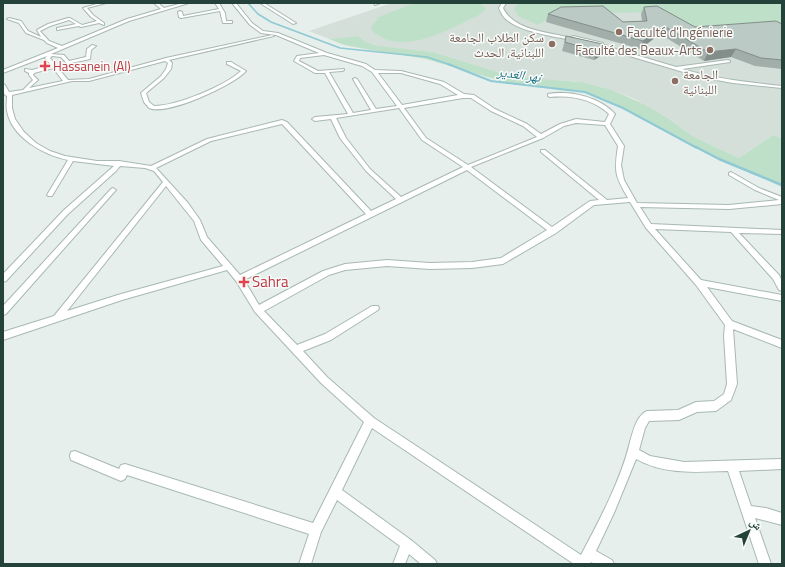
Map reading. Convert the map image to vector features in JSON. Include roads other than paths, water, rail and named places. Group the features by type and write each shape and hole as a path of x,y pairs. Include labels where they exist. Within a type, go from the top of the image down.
{"street":[{"path":"104,3 85,8 100,22 110,27"},
{"path":"156,3 163,9"},
{"path":"3,72 60,46 140,15 187,3"},
{"path":"234,3 257,29 277,34 325,54 364,65 374,71 398,106 424,139 467,167 553,231"},
{"path":"262,3 294,23"},
{"path":"504,3 501,8 503,14 510,21 527,27 597,45 716,79 782,86"},
{"path":"508,3 505,9 508,16 527,27"},
{"path":"207,8 218,4 224,22 231,22"},
{"path":"180,12 181,17 220,10"},
{"path":"9,19 20,22 27,32 60,46"},
{"path":"44,39 38,31 49,25 70,19 79,25"},
{"path":"58,29 79,25 84,26 100,22"},
{"path":"3,85 7,94 10,94 67,82 96,78 166,59 277,34"},
{"path":"64,41 77,37 79,39"},
{"path":"69,62 88,58 89,50 94,46"},
{"path":"44,54 62,56 75,69"},
{"path":"325,54 299,57 296,61 317,72 342,70"},
{"path":"51,55 47,58 67,82"},
{"path":"166,59 170,63 168,71 162,79 143,93 148,104 154,108 164,108 187,100 232,80 244,71 241,68 229,63"},
{"path":"676,68 728,61"},
{"path":"24,91 36,80 31,75 30,71 54,66"},
{"path":"326,71 351,115"},
{"path":"374,71 401,72 433,80 448,85 463,96"},
{"path":"355,79 374,110"},
{"path":"10,94 9,110 12,121 27,139 44,151 71,160 119,163 151,168 166,182 186,205 196,220 204,238 240,279 258,310 324,380 370,421 585,560 608,564"},
{"path":"550,95 571,94 596,103 612,114 607,124"},
{"path":"314,119 351,115 398,106 463,96 472,96 493,110 525,125 540,137"},
{"path":"333,117 343,138 368,170 400,200"},
{"path":"151,168 209,140 282,122 285,123 319,162 346,186 370,214"},
{"path":"240,279 467,167 572,122 607,124"},
{"path":"607,124 621,146 618,165 624,186 648,226 699,283 729,324 782,344"},
{"path":"543,151 605,202"},
{"path":"50,195 71,160"},
{"path":"3,279 66,212 114,170 119,163"},
{"path":"731,174 756,189 782,199"},
{"path":"56,319 166,182"},
{"path":"3,312 113,190"},
{"path":"258,310 320,276 345,267 387,263 472,265 503,261 553,231 592,203 634,202 729,207 782,202"},
{"path":"648,226 782,232"},
{"path":"733,230 772,272 782,288"},
{"path":"3,336 157,286 228,267"},
{"path":"699,283 782,298"},
{"path":"296,350 328,337 375,308"},
{"path":"585,560 633,452 642,420 647,416 679,415 696,407 716,406 728,397 732,384 728,336 729,324"},
{"path":"305,564 316,530 336,493 370,421"},
{"path":"633,452 649,461 684,467 782,464"},
{"path":"75,456 121,475 125,469 316,530"},
{"path":"732,466 765,564"},
{"path":"336,493 407,544 431,564"},
{"path":"748,511 766,514 782,519"},
{"path":"399,564 407,544"}],"waterway":[{"name":"نهر الغدير","path":"248,3 258,14 271,22 340,48 427,57 448,64"},
{"name":"نهر الغدير","path":"448,64 491,81 585,92 623,108 697,148"},
{"name":"نهر الغدير","path":"696,147 719,159 782,185"}],"place":[{"name":"Faculté d'Ingénierie","path":"619,32"},
{"name":"سكن الطلاب الجامعة اللبنانية، الحدث","path":"552,44"},
{"name":"Faculté des Beaux-Arts","path":"710,50"},
{"name":"Hassanein (Al)","path":"45,66"},
{"name":"الجامعة اللبنانية","path":"675,81"},
{"name":"Sahra","path":"244,282"}]}
